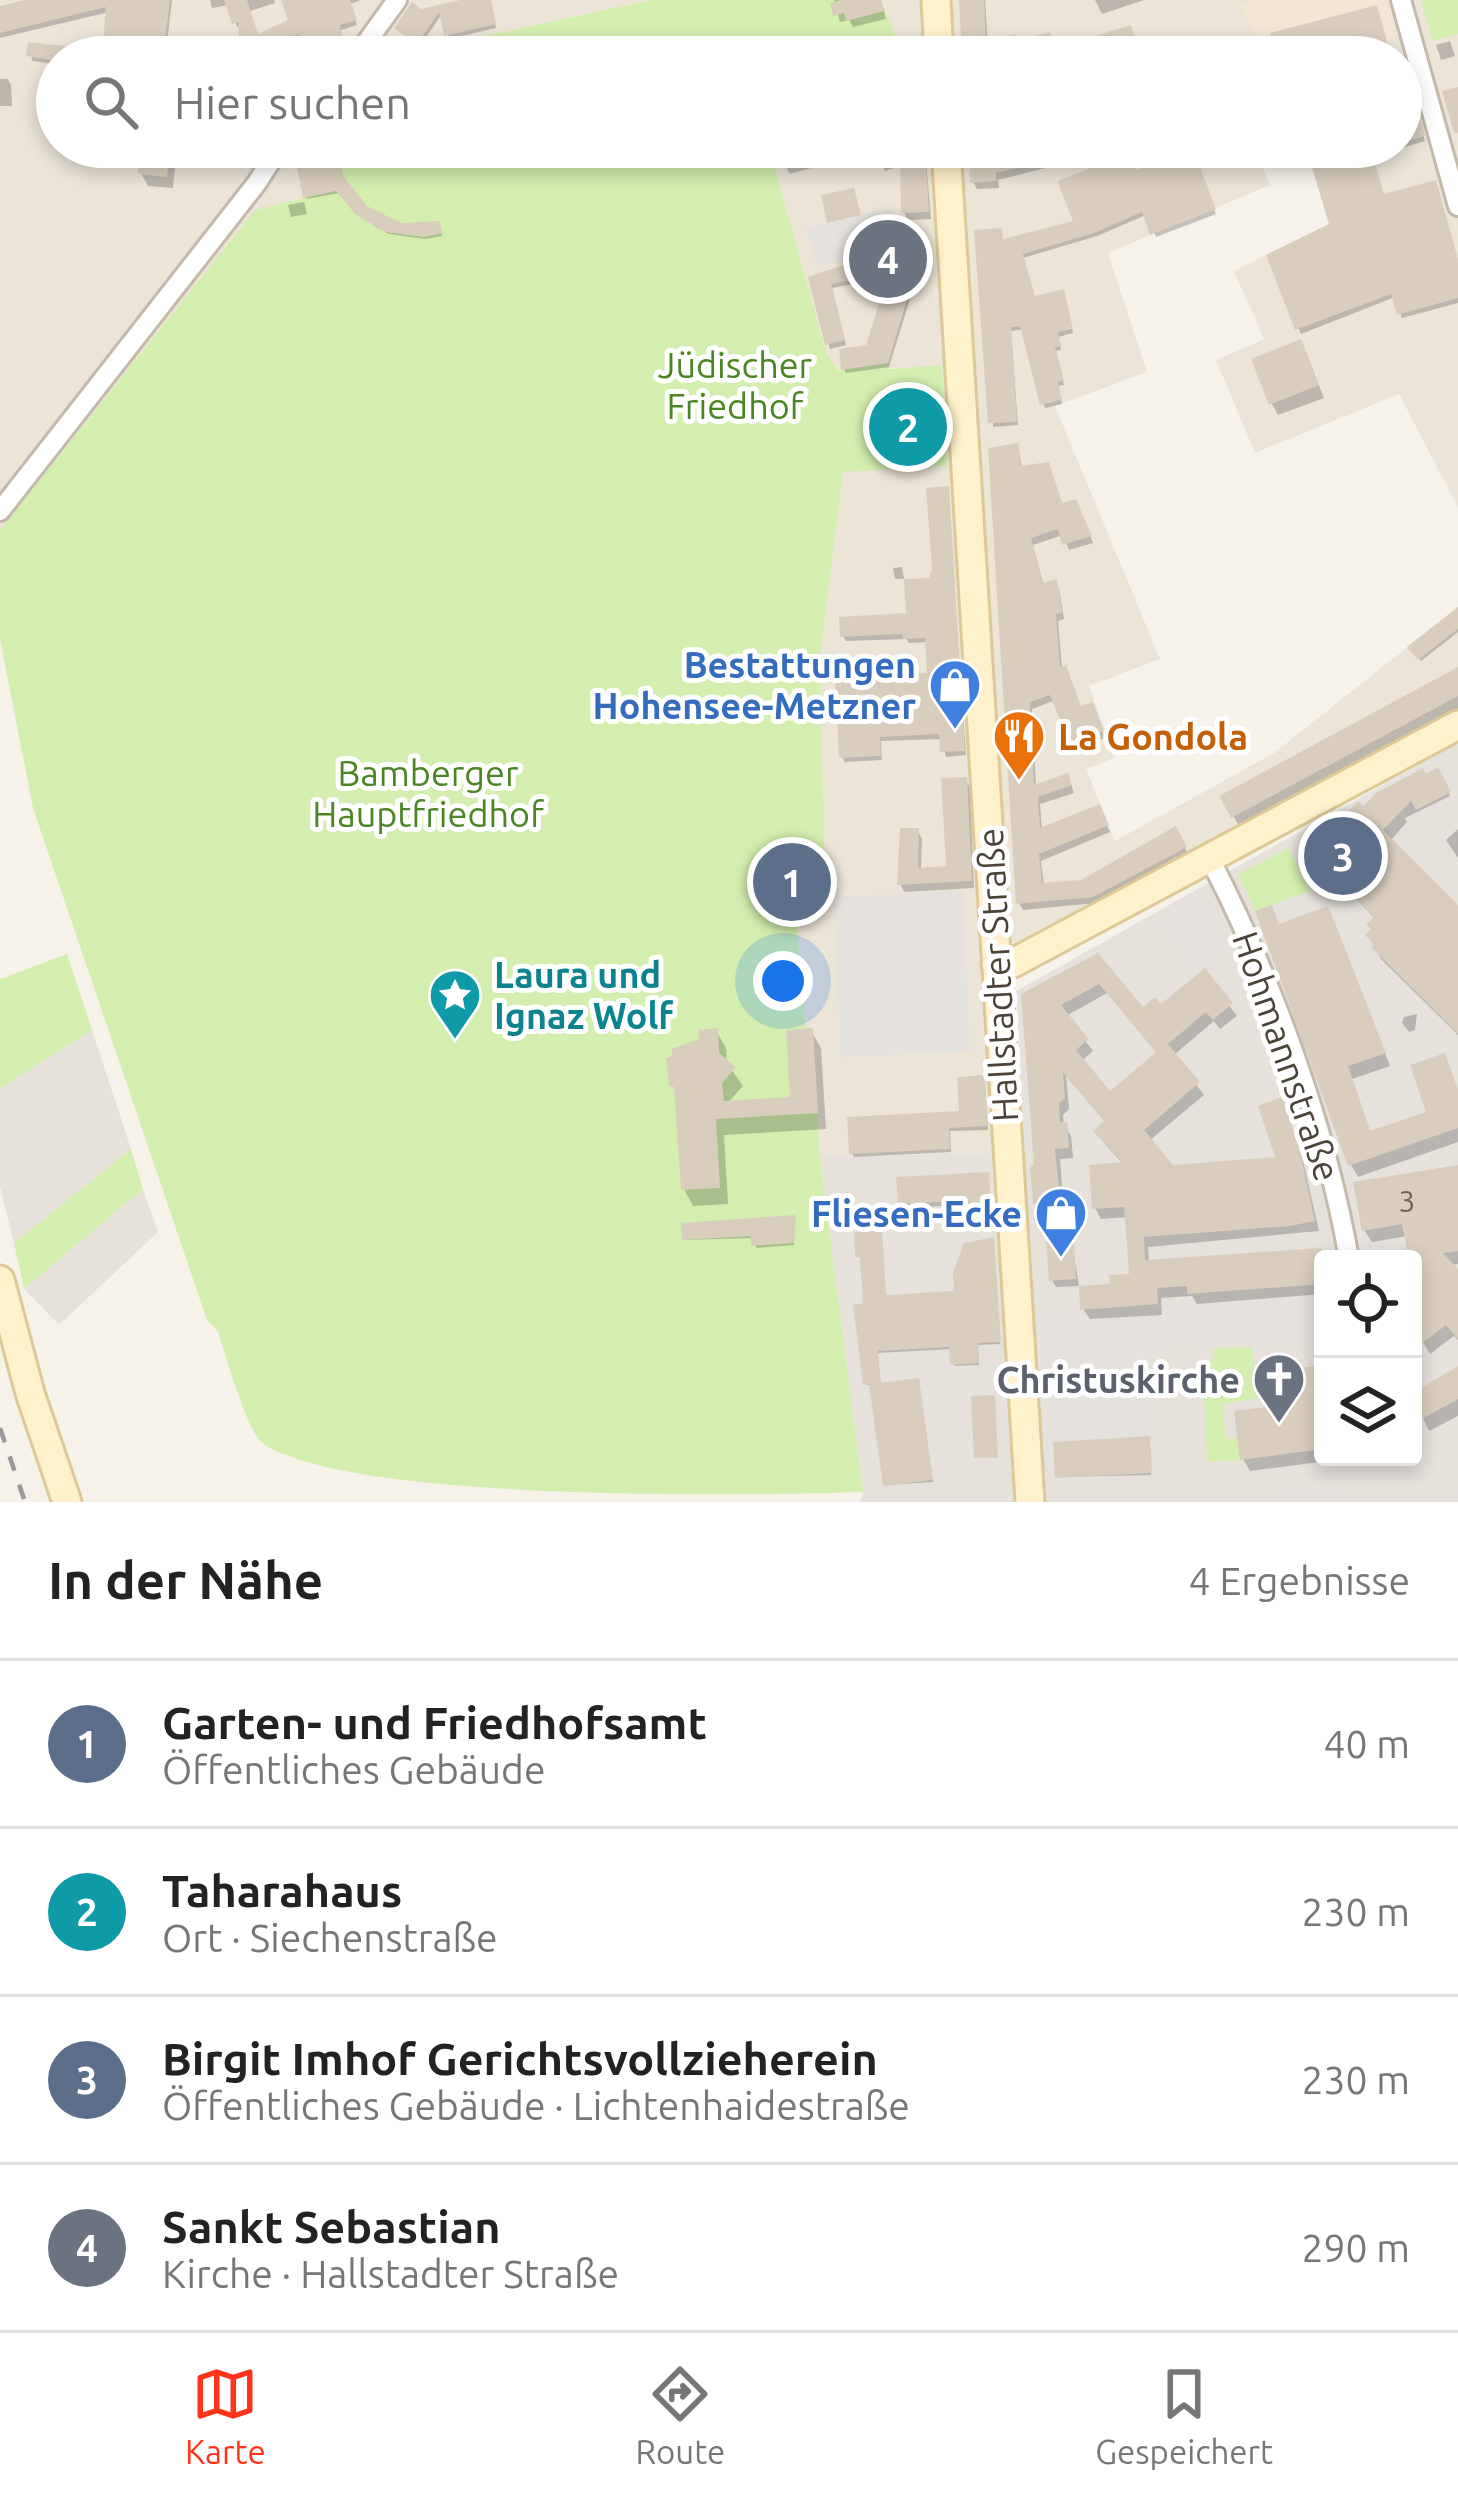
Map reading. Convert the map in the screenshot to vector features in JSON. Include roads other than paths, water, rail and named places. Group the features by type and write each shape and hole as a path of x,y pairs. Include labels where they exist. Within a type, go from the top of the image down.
{"main road":[{"path":"936,0 938,36"},
{"name":"Hallstadter Straße","path":"947,168 1030,1502"},
{"path":"996,964 1013,963 1458,725"},
{"path":"0,1280 30,1393 67,1502"}],"street":[{"path":"371,36 398,0"},
{"path":"1401,0 1411,36"},
{"path":"1422,76 1458,206"},
{"path":"0,511 266,168"},
{"name":"Hohmannstraße","path":"1210,859 1254,950 1319,1132 1347,1250"}],"railway":[{"path":"0,1428 25,1502"}],"place":[{"name":"Sankt Sebastian","path":"888,259"},
{"name":"Taharahaus","path":"908,427"},
{"name":"Bestattungen Hohensee-Metzner","path":"955,731"},
{"name":"La Gondola","path":"1019,782"},
{"name":"Birgit Imhof Gerichtsvollzieherein","path":"1343,856"},
{"name":"Garten- und Friedhofsamt","path":"792,882"},
{"name":"Laura und Ignaz Wolf","path":"455,1041"},
{"name":"Fliesen-Ecke","path":"1061,1259"},
{"name":"Christuskirche","path":"1279,1425"}],"park label":[{"name":"Jüdischer Friedhof","path":"735,384"},
{"name":"Bamberger Hauptfriedhof","path":"428,792"}]}
